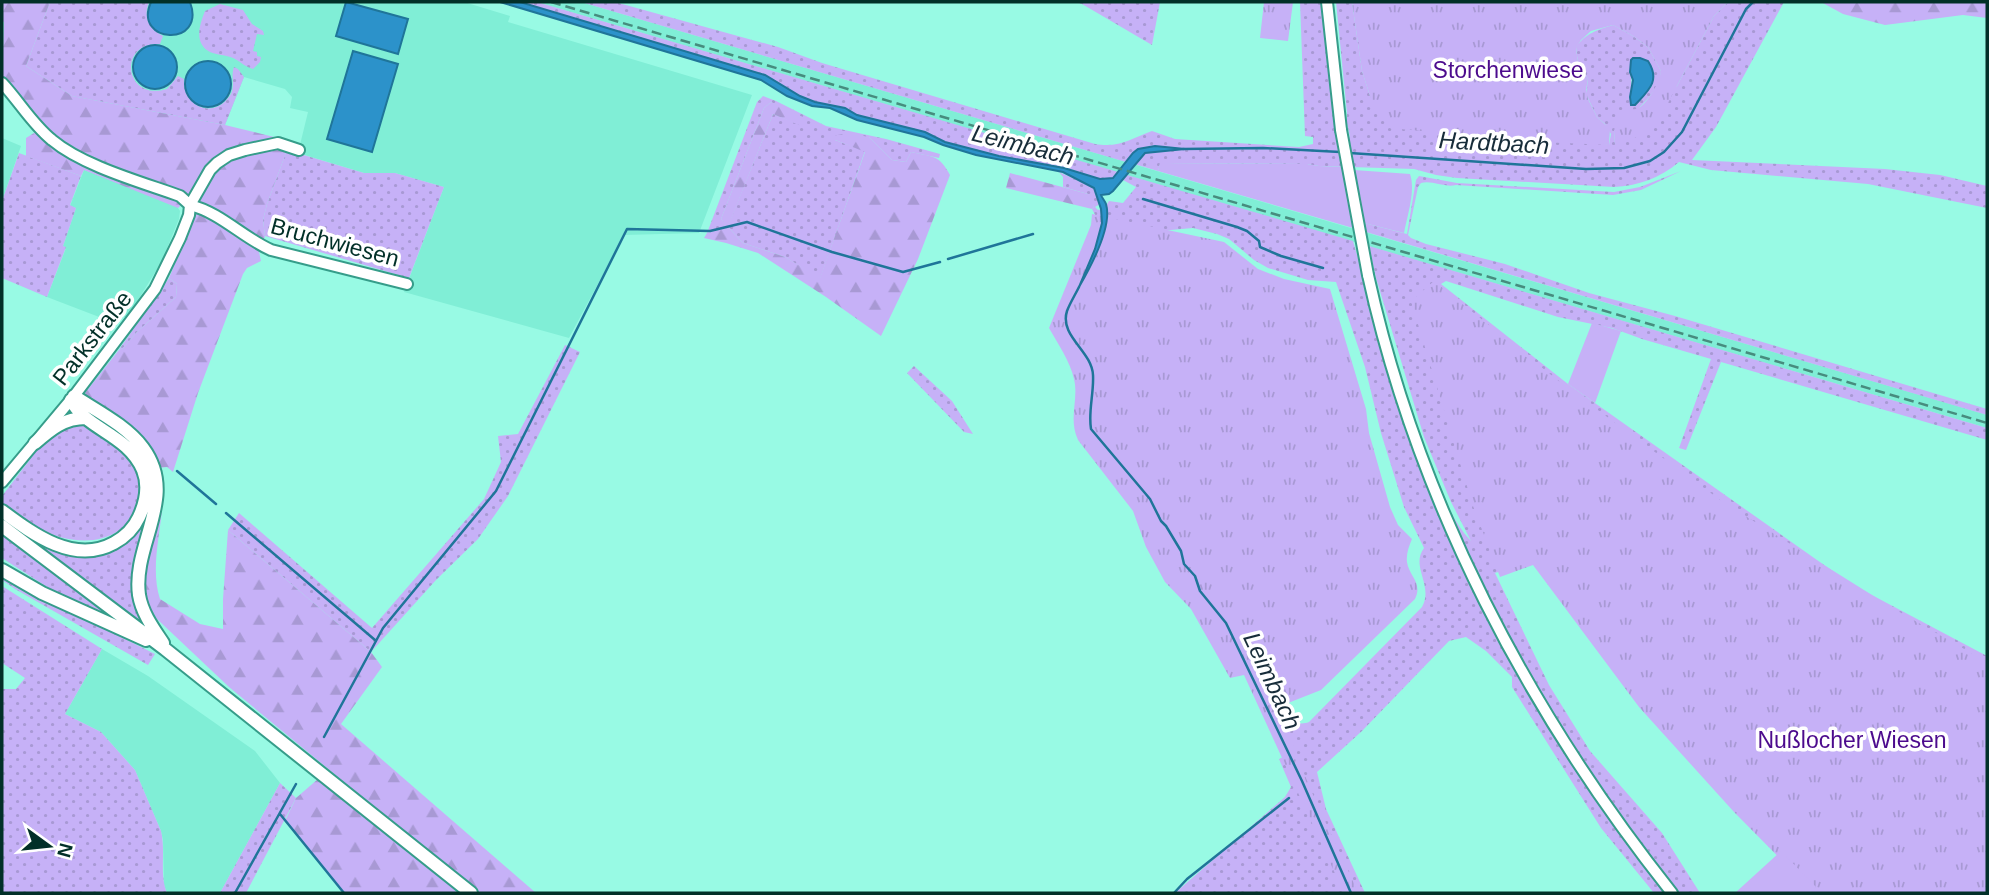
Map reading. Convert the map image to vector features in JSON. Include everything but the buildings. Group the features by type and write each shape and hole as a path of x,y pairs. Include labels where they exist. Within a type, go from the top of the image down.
{"main road":[{"path":"2,511 47,541 75,550 90,550 110,545 130,531 138,521 145,498 142,468 130,449 74,407 72,398"},
{"path":"72,398 133,437 151,461 156,475 156,507 139,576 139,588 143,609 169,651"},
{"path":"35,443 55,426 76,418 86,418"},
{"path":"2,526 169,651 471,893"},
{"path":"2,570 42,593 169,651"}],"street":[{"path":"1327,2 1341,130 1368,275 1416,440 1442,507 1509,650 1558,734 1604,802 1672,893"},
{"name":"Bruchwiesen","path":"2,83 41,130 67,151 180,196 190,205 217,215 250,239 271,250 407,284"},
{"path":"190,205 211,170 229,155 278,144 299,150"},
{"name":"Parkstraße","path":"3,480 72,398 155,289 180,238 190,205"}],"shaded area":[{"path":"50,2 464,2 510,16 508,22 752,95 699,233 624,235 569,338 404,292 444,187 395,173 364,173 298,153 308,112 290,108 292,97 285,89 244,77 225,125 72,96"},
{"path":"537,2 581,2 1964,408 1987,415 1987,428"},
{"path":"2,138 21,146 2,201"},
{"path":"84,170 176,205 180,211 162,261 127,318 120,315 107,320 47,297 66,248 63,246 76,208 70,206"},
{"path":"102,649 148,676 255,751 280,783 220,893 167,893 164,885 161,831 135,770 101,732 65,714"}],"green space":[{"path":"2,2 50,2 26,66 72,96 225,125 282,139 287,150 263,220 265,236 259,252 261,261 247,268 243,274 198,393 173,472 167,467 158,468 91,403 85,393 118,351 176,297 177,284 169,278 200,203 190,196 178,208 84,170 81,176 26,156 26,138 45,126 2,77"},
{"path":"50,2 149,2 148,22 163,36 160,44 146,46 137,52 131,71 135,80 142,87 153,91 167,89 178,76 184,79 188,96 193,102 206,108 214,108 221,105 231,94 234,67 238,69 244,77 225,125 72,96 26,66"},
{"path":"520,2 537,2 1118,172 1112,179 1100,179 1064,167 999,156 945,142 925,132 857,115 845,108 815,102 765,75"},
{"path":"581,2 615,2 778,47 822,63 1095,144 1118,144 1152,131 1175,139 1299,147 1313,144 1313,137 1305,136 1300,2 1323,2 1338,140 1350,137 1336,2 1352,2 1362,71 1370,96 1609,145 1611,134 1597,117 1586,94 1588,79 1578,63 1576,47 1584,38 1613,25 1648,47 1661,71 1660,80 1650,96 1614,131 1615,144 1677,86 1714,16 1728,2 1784,2 1716,127 1692,160 1885,169 1940,175 1987,186 1987,208 1868,184 1711,170 1679,162 1648,180 1614,187 1457,178 1414,169 1307,164 1175,163 1160,164 1158,171 1134,164 1145,153 1180,149 1133,153 1126,162","holes":["1640,58 1648,61 1652,86 1637,103 1630,97 1631,64"]},
{"path":"1075,2 1160,2 1152,45 1082,4"},
{"path":"1264,2 1293,2 1288,41 1260,38"},
{"name":"Storchenwiese","path":"1352,2 1728,2 1714,16 1660,118 1640,136 1615,144 1614,131 1619,112 1640,107 1656,87 1661,71 1648,47 1613,25 1591,31 1581,40 1576,48 1578,63 1588,79 1588,99 1597,117 1610,129 1609,145 1542,142 1389,128 1370,96 1362,71"},
{"path":"1821,2 1987,2 1987,18 1963,15 1885,25 1843,14"},
{"path":"220,4 243,10 252,24 263,31 264,35 257,34 253,51 261,57 253,69 233,58 210,52 201,44 199,33 205,11"},
{"path":"763,96 826,126 940,154 939,158 911,152 906,162 892,160 869,137 835,140 865,151 820,279 785,257 743,243 728,227 707,233 757,102","holes":["771,102 801,125 773,114 728,226 721,219 764,108"]},
{"path":"771,102 803,117 801,126 773,114 728,227 721,219 764,108"},
{"path":"847,133 869,137 892,160 906,162 911,152 930,156 942,163 950,175 918,259 881,336 758,253 704,238 707,233 728,227 743,243 785,257 820,278 865,152 828,137"},
{"path":"287,150 364,173 395,173 444,187 409,278 265,236 263,220 267,204"},
{"path":"19,153 81,176 70,205 76,208 63,246 66,247 47,297 2,278 2,201"},
{"path":"1160,163 1307,164 1342,167 1353,228 1158,171"},
{"path":"1354,170 1410,174 1412,196 1404,233 1364,223"},
{"path":"1681,171 1641,190 1613,195 1421,183 1408,235 1426,244 1505,264 1589,293 1987,409 1987,415 1366,232 1364,223 1407,234 1416,180 1419,176 1457,183 1614,192 1640,187"},
{"path":"1059,172 1095,188 1100,204 1095,207 1101,209 1101,226 1088,194 1063,187 1063,177"},
{"path":"1010,173 1088,194 1094,207 1092,209 1006,188"},
{"path":"1127,175 1353,241 1411,442 1444,525 1485,613 1557,741 1614,825 1665,893 1654,893 1601,828 1512,687 1512,677 1486,651 1466,637 1449,641 1362,731 1317,772 1326,809 1365,893 1175,893 1285,797 1291,787 1279,759 1291,753 1078,298 1285,700 1288,718 1298,723 1309,722 1422,607 1425,591 1419,562 1424,548 1404,507 1381,433 1365,367 1336,282 1308,280 1268,268 1229,239 1217,234 1193,228 1137,233 1106,220 1106,206 1109,201 1123,203 1136,187 1123,180"},
{"path":"1092,214 1224,242 1258,269 1284,279 1330,289 1366,409 1369,433 1390,507 1398,525 1412,539 1407,562 1417,584 1415,599 1321,690 1283,705 1305,777 1358,893 1344,893 1244,675 1230,678 1191,609 1165,582 1146,547 1133,511 1078,440 1074,424 1074,379 1067,359 1049,328 1091,225"},
{"name":"Nußlocher Wiesen","path":"1369,246 1987,428 1987,440 1721,362 1686,450 1679,448 1711,359 1612,328 1558,317 1446,281 1441,284 1568,384 1851,584 1987,656 1987,893 1809,893 1816,887 1534,560 1495,573 1549,685 1590,751 1662,833 1700,893 1680,893 1571,747 1519,658 1457,530 1440,490 1425,450 1404,387 1440,488 1453,516 1471,541 1451,502 1424,437 1376,278"},
{"path":"169,278 177,284 176,297 118,351"},
{"name":"Nußlocher Wiesen","path":"1434,281 1565,386 1723,502 1896,610 1987,662 1987,893 1814,893 1734,812 1639,707 1533,565 1500,577 1473,506 1411,301"},
{"path":"1592,323 1621,331 1595,403 1568,384"},
{"path":"565,345 580,352 508,496 478,539 436,580 371,652 228,530 239,513 372,628 484,499 501,462 498,436 518,434"},
{"path":"914,366 952,401 973,434 964,432 907,373"},
{"path":"87,423 127,452 138,473 140,493 132,517 120,530 106,537 74,540 58,537 28,523 2,504 2,496 38,449 68,424"},
{"path":"150,504 135,578 150,631 26,536 37,542 100,554"},
{"path":"162,510 156,566 160,599 200,624 223,629 228,530 371,652 382,667 341,724 536,893 481,893 229,687 157,619 146,601 145,575 157,516"},
{"path":"2,533 121,622 72,603 2,558"},
{"path":"2,572 43,598 155,654 148,665 15,589 2,580"},
{"path":"2,586 102,649 65,714 101,732 135,770 161,831 163,878 167,893 2,893 2,689 16,689 25,678 2,663"},
{"path":"318,779 361,810 450,884 457,893 344,893 285,821 296,798"},
{"path":"280,783 296,798 246,893 220,893"},
{"path":"1781,851 1816,887 1809,893 1735,893"}],"water":[{"path":"151,2 190,2 192,17 188,27 180,33 159,33 151,26 148,16"},
{"path":"346,2 408,19 398,54 336,36"},
{"path":"500,2 520,2 765,75 815,102 845,108 857,115 925,132 945,142 999,156 1064,168 1100,179 1113,178 1138,149 1155,146 1185,149 1145,153 1113,191 1101,195 1106,204 1106,224 1099,247 1079,287 1095,249 1102,223 1101,209 1094,188 1063,172 976,155 924,137 857,120 830,108 812,106 787,96 761,80"},
{"path":"155,45 164,46 171,51 176,58 176,76 171,83 164,88 155,89 146,88 139,83 134,76 133,67 134,58 139,51 146,46"},
{"path":"353,51 398,64 372,152 327,139"},
{"path":"1633,58 1648,61 1653,80 1644,95 1635,105 1631,105 1633,80 1630,72"},
{"path":"208,61 224,68 231,84 224,100 208,107 192,100 185,84 192,68"}],"waterway":[{"name":"Hardtbach","path":"1350,153 1586,169 1624,168 1650,161 1664,152 1682,132 1746,9 1753,2"},
{"name":"Hardtbach","path":"1183,149 1263,148 1340,152"},
{"name":"Leimbach","path":"1143,199 1237,227 1259,241 1260,247 1323,268"},
{"path":"324,737 383,628 496,491 627,229 710,231 747,222 832,252 903,272 940,262"},
{"path":"948,259 1033,234"},
{"name":"Leimbach","path":"1079,287 1067,311 1066,320 1071,336 1091,366 1091,429 1150,499 1181,551 1184,564 1195,576 1200,591 1226,623 1302,781 1351,893"},
{"path":"177,471 216,504"},
{"path":"226,513 375,640"},
{"path":"235,893 296,784"},
{"path":"1174,893 1187,879 1289,798"},
{"path":"280,814 344,893"}],"railway":[{"path":"551,2 1987,423"}]}
